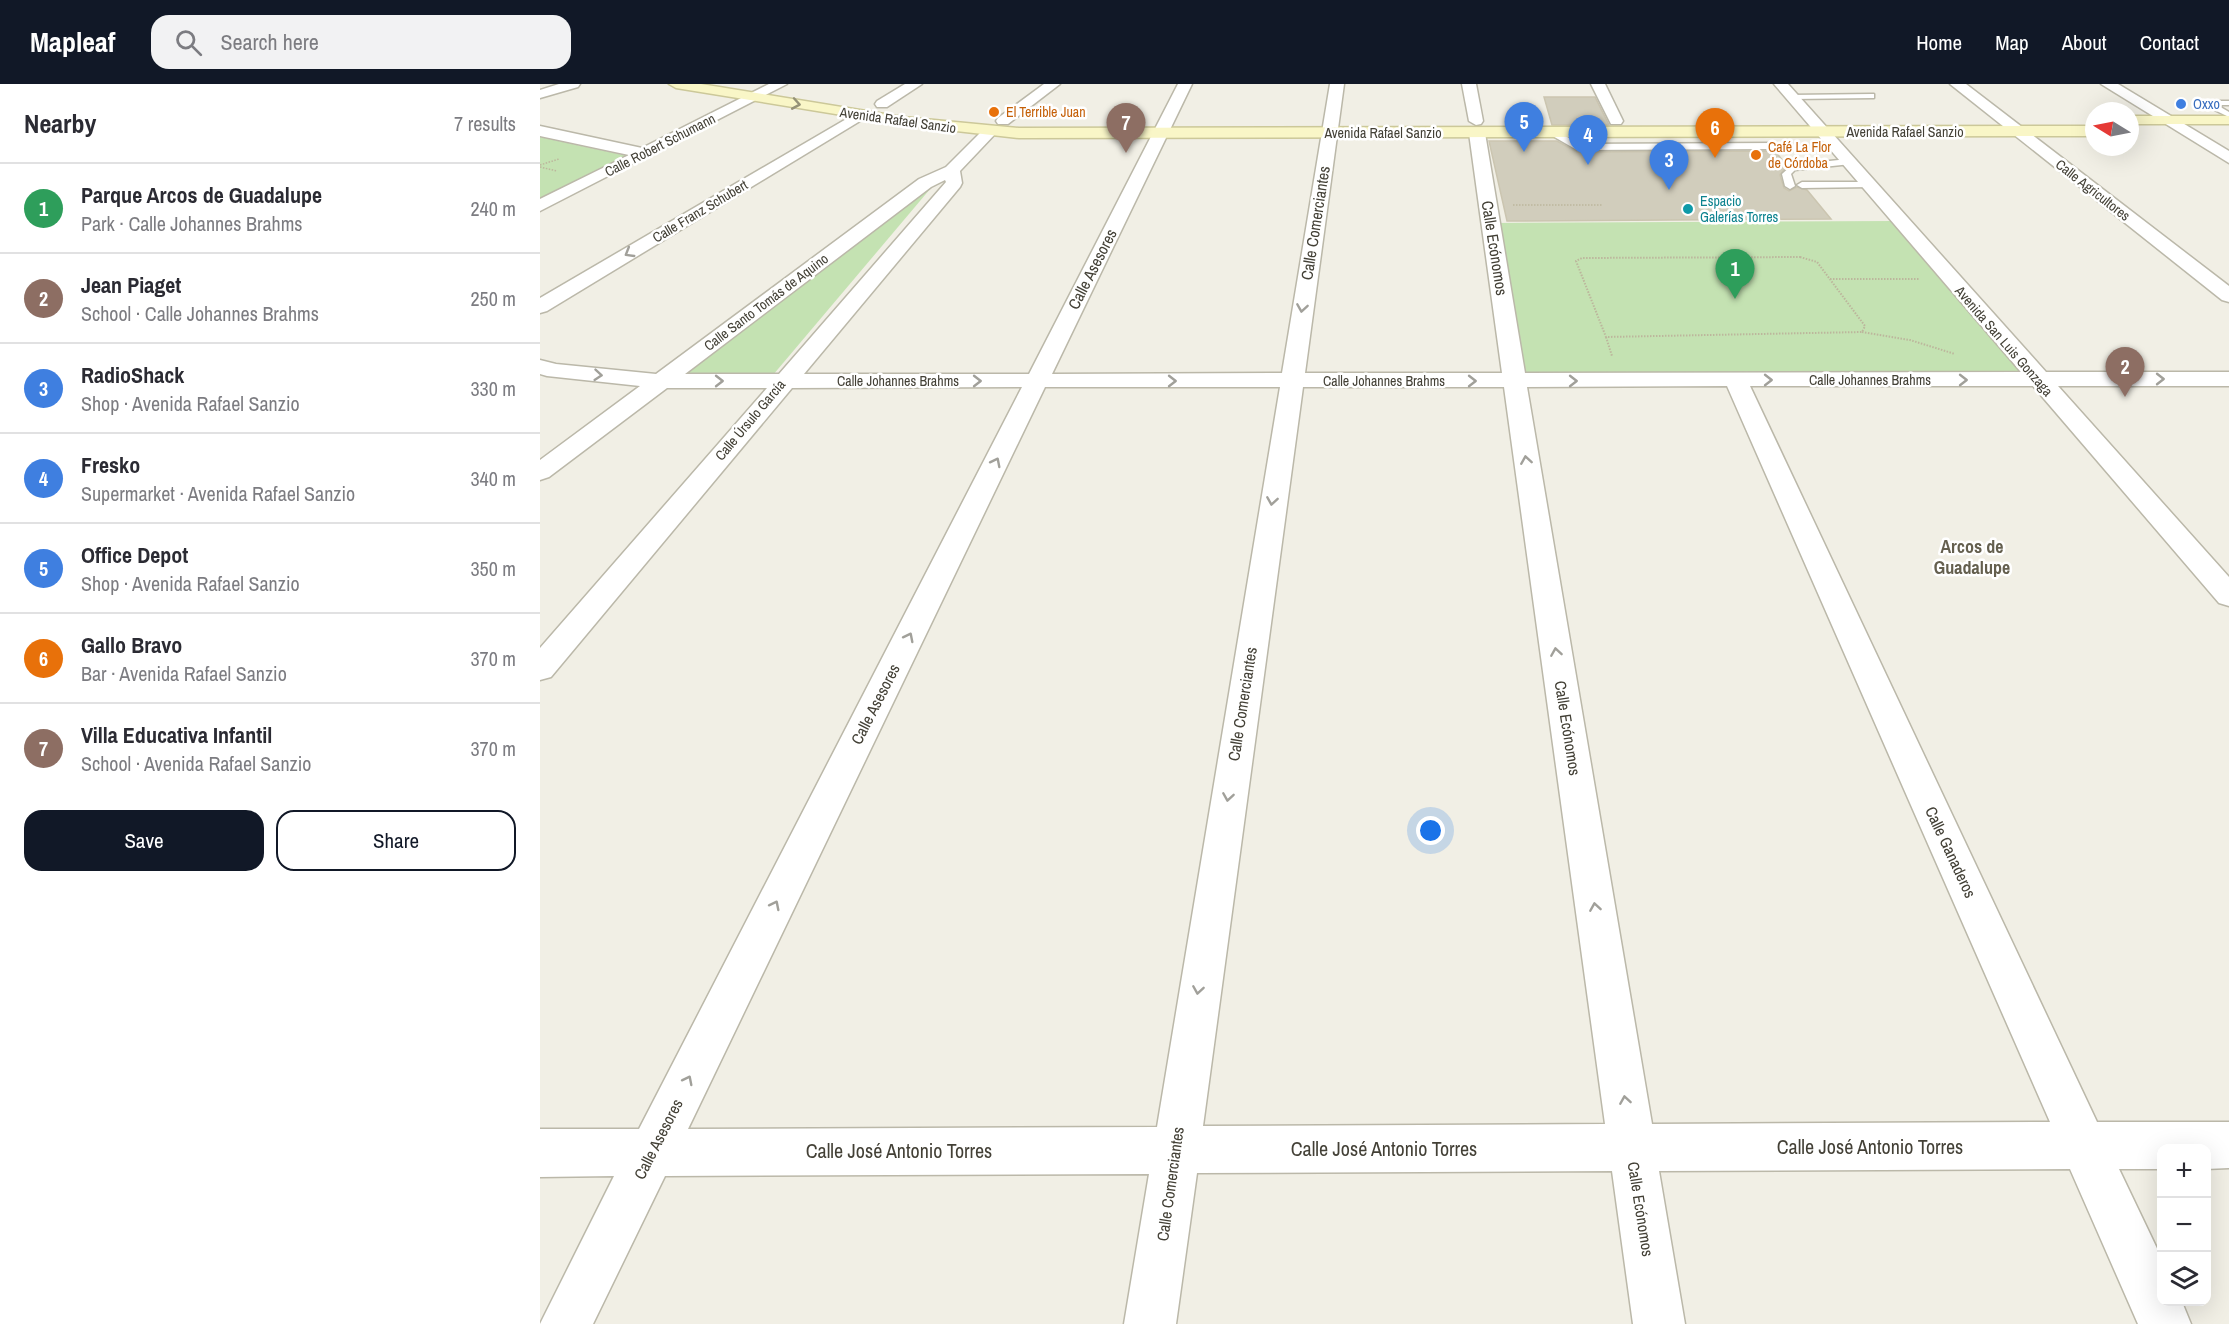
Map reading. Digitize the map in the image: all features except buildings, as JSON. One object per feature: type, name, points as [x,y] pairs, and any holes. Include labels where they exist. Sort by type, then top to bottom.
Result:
[{"type":"main road","name":"Avenida Rafael Sanzio","points":[[676,84],[754,91],[860,115],[989,132],[1163,127],[1476,127],[1616,121],[2085,131]]},
{"type":"main road","name":"Avenida Rafael Sanzio","points":[[777,86],[959,117],[1003,121],[1163,127]]},
{"type":"main road","name":"Avenida Rafael Sanzio","points":[[1476,127],[1554,133],[1662,132],[2003,120],[2085,120]]},
{"type":"main road","points":[[2139,120],[2229,120]]},
{"type":"main road","points":[[2139,131],[2229,131]]},
{"type":"street","points":[[540,94],[573,84]]},
{"type":"street","points":[[882,104],[915,84]]},
{"type":"street","points":[[1003,121],[1053,84]]},
{"type":"street","name":"Calle Asesores","points":[[566,1324],[1185,84]]},
{"type":"street","name":"Calle Comerciantes","points":[[1150,1324],[1290,381],[1337,84]]},
{"type":"street","name":"Calle Ecónomos","points":[[1469,84],[1659,1324]]},
{"type":"street","points":[[1598,84],[1616,121]]},
{"type":"street","name":"Calle Agricultores","points":[[1957,84],[2229,296]]},
{"type":"street","points":[[2108,84],[2229,158]]},
{"type":"street","name":"Calle Robert Schumann","points":[[540,206],[644,153],[754,91],[777,86]]},
{"type":"street","name":"Avenida San Luis Gonzaga","points":[[1786,90],[2229,596]]},
{"type":"street","name":"Calle Franz Schubert","points":[[540,306],[860,115]]},
{"type":"street","points":[[540,131],[644,153]]},
{"type":"street","name":"Calle Santo Tomás de Aquino","points":[[540,472],[925,183],[952,170],[989,132]]},
{"type":"street","name":"Calle Úrsulo García","points":[[540,669],[954,183],[952,170]]},
{"type":"street","name":"Calle Johannes Brahms","points":[[540,367],[555,371],[660,381],[783,382],[2229,379]]},
{"type":"street","name":"Calle Ganaderos","points":[[1736,380],[2165,1324]]},
{"type":"street","name":"Calle José Antonio Torres","points":[[540,1153],[2229,1145]]},
{"type":"lane","points":[[1786,90],[1871,96]]},
{"type":"lane","points":[[2229,103],[2207,103],[2229,115]]},
{"type":"lane","points":[[1662,132],[1670,146]]},
{"type":"lane","points":[[1554,133],[1578,147],[1775,146]]},
{"type":"lane","points":[[1790,186],[1786,174],[1792,168],[1859,174]]},
{"type":"lane","points":[[1797,176],[1859,174]]},
{"type":"lane","points":[[1802,185],[1859,174]]},
{"type":"path","points":[[1488,205],[1602,206]]},
{"type":"path","points":[[1800,257],[1818,262],[1830,279],[1865,326],[1863,332],[1606,337],[1576,261],[1582,258],[1800,257]]},
{"type":"path","points":[[1830,279],[1950,278]]},
{"type":"green space","points":[[540,137],[628,156],[540,200]]},
{"type":"green space","points":[[936,182],[773,375],[679,376]]},
{"type":"green space","points":[[1895,221],[2026,374],[1519,377],[1497,223]]},
{"type":"place","name":"Oxxo","points":[[2181,104]]},
{"type":"place","name":"El Terrible Juan","points":[[994,112]]},
{"type":"place","name":"Office Depot","points":[[1524,152]]},
{"type":"place","name":"Villa Educativa Infantil","points":[[1126,153]]},
{"type":"place","name":"Café La Flor de Córdoba","points":[[1756,155]]},
{"type":"place","name":"Gallo Bravo","points":[[1715,158]]},
{"type":"place","name":"Fresko","points":[[1588,165]]},
{"type":"place","name":"RadioShack","points":[[1669,190]]},
{"type":"place","name":"Espacio Galerías Torres","points":[[1688,209]]},
{"type":"place","name":"Parque Arcos de Guadalupe","points":[[1735,299]]},
{"type":"place","name":"Jean Piaget","points":[[2125,397]]},
{"type":"district","name":"Arcos de Guadalupe","points":[[1972,557]]}]
